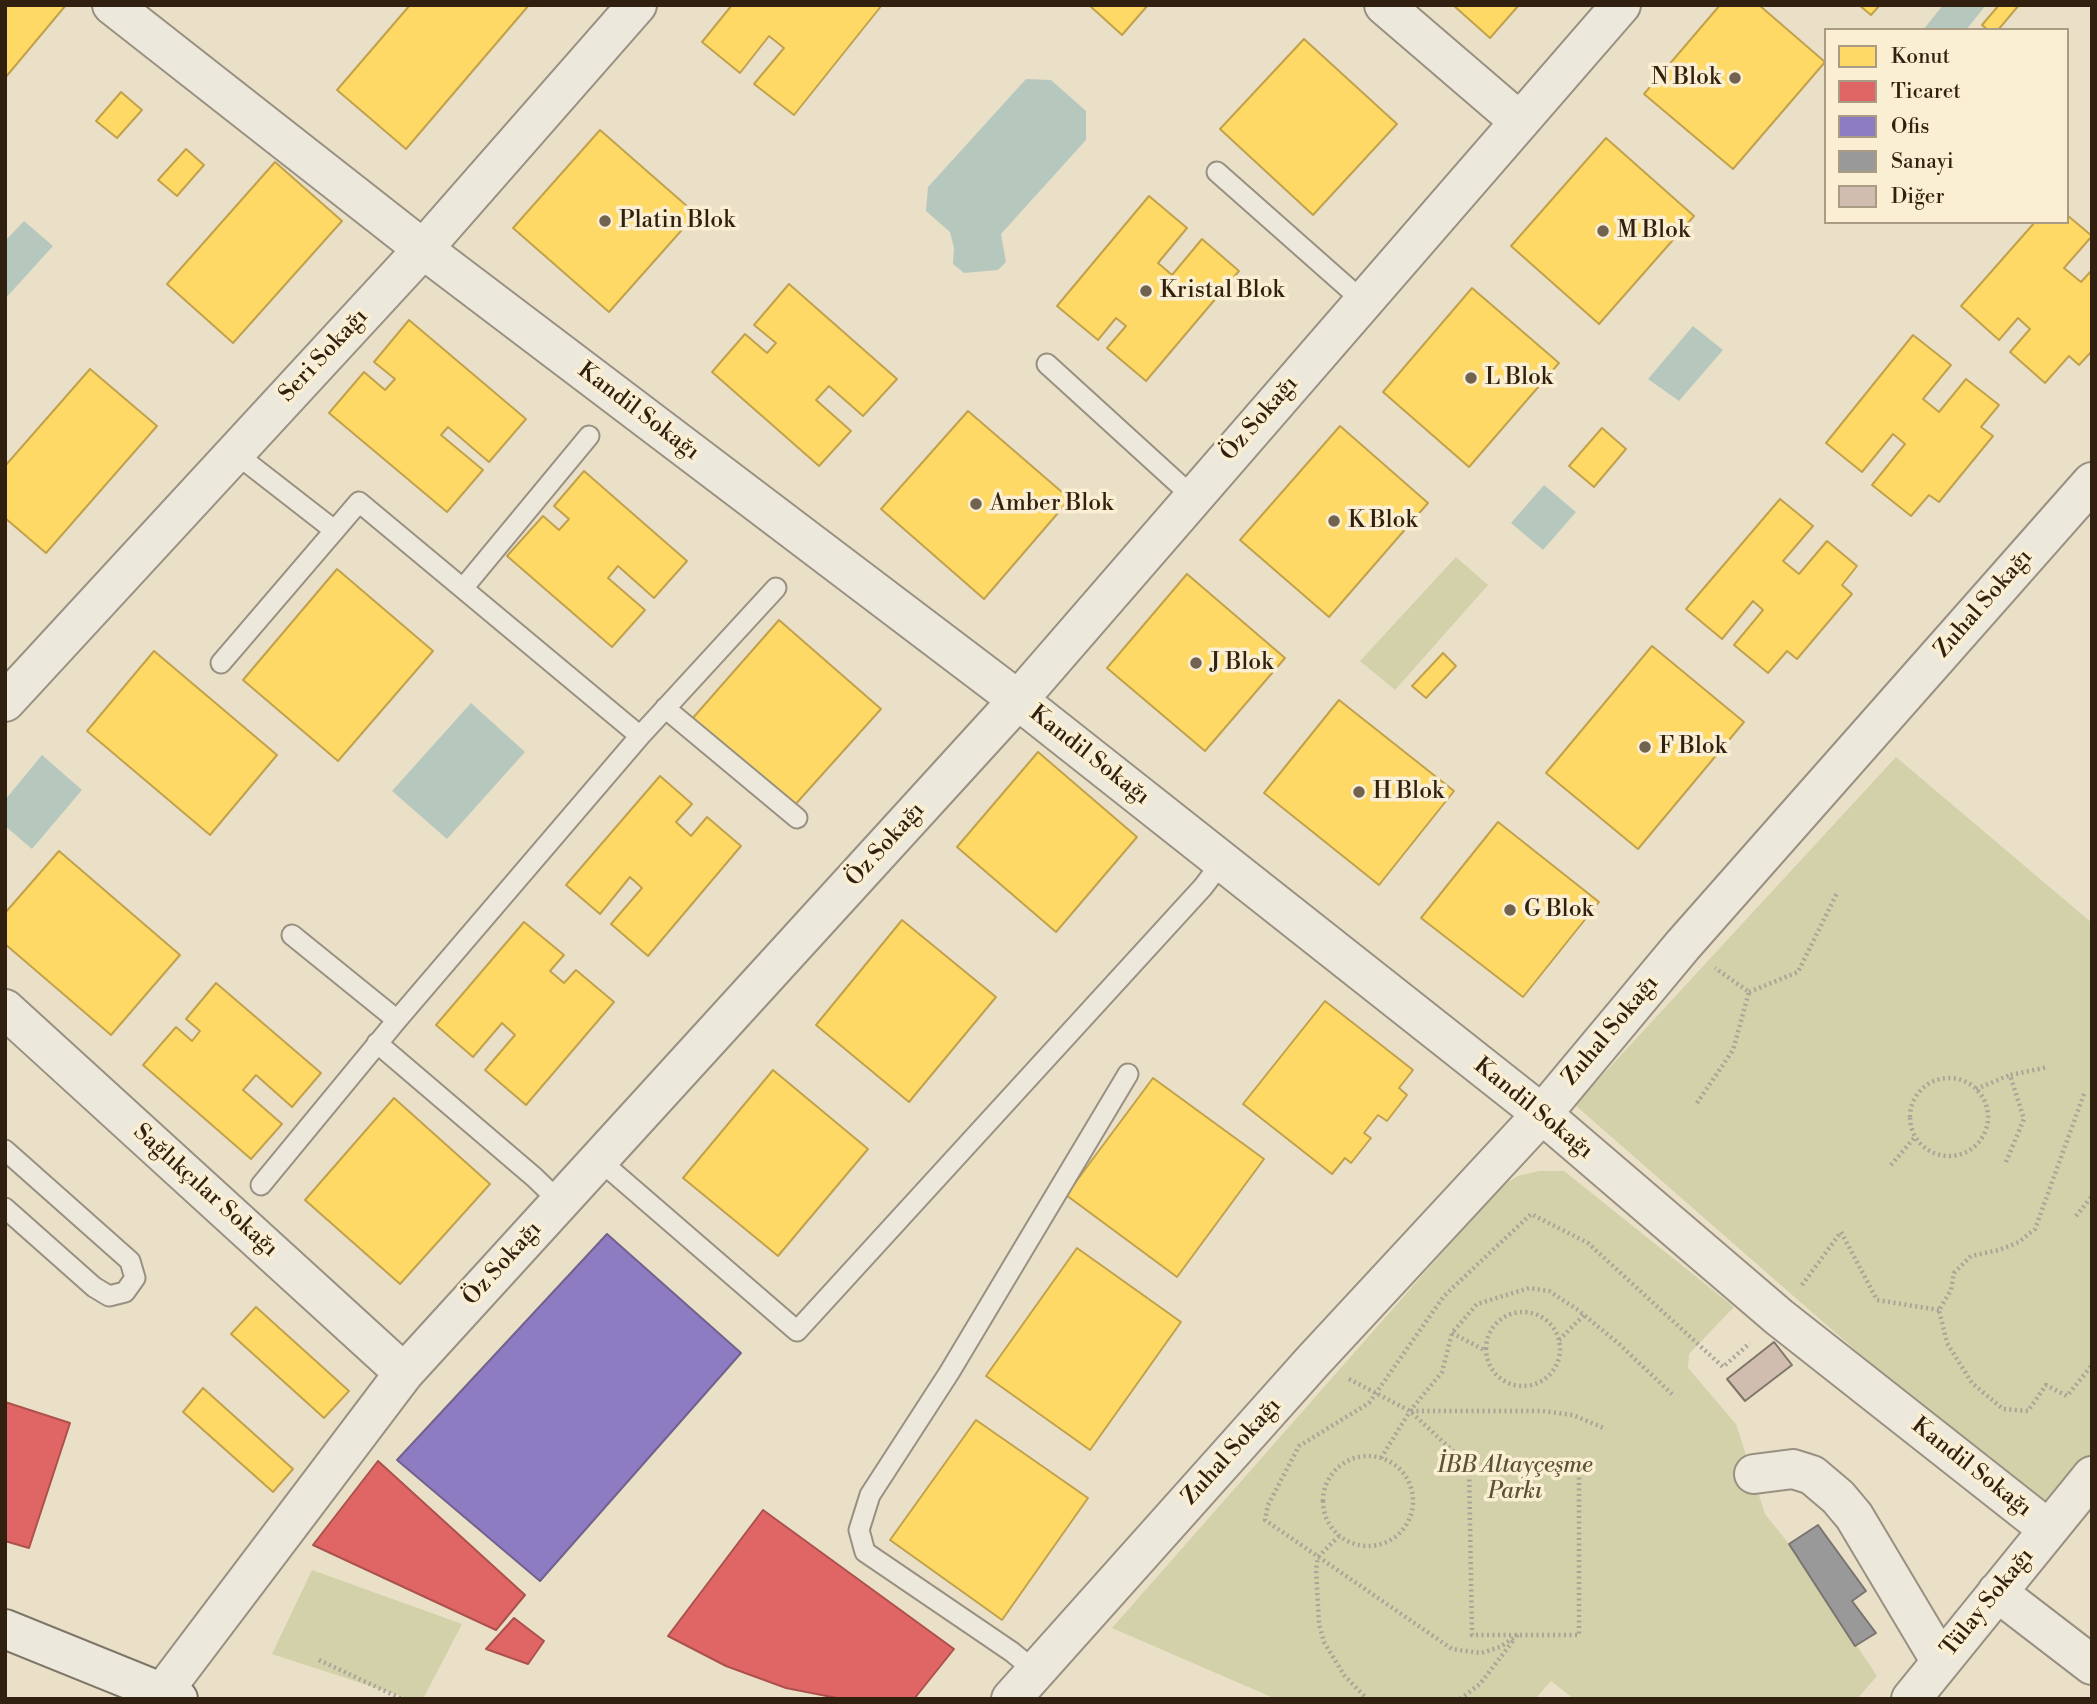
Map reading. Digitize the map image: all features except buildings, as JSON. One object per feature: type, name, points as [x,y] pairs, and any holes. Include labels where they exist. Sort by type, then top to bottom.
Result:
[{"type":"street","name":"Kandil Sokağı","points":[[112,5],[423,249],[1018,700],[1542,1114],[1779,1317],[2048,1529]]},
{"type":"street","name":"Seri Sokağı","points":[[5,702],[423,249],[637,5]]},
{"type":"street","points":[[1384,5],[1519,121]]},
{"type":"street","name":"Öz Sokağı","points":[[170,1696],[404,1373],[1018,700],[1621,5]]},
{"type":"street","name":"Zuhal Sokağı","points":[[1023,1685],[1313,1361],[1542,1114],[1683,945],[2092,482]]},
{"type":"street","name":"Sağlıkçılar Sokağı","points":[[5,1009],[404,1373]]},
{"type":"street","points":[[1754,1474],[1793,1469],[1812,1475],[1838,1497],[1854,1516],[1941,1662]]},
{"type":"street","name":"Tülay Sokağı","points":[[1911,1699],[2092,1476]]},
{"type":"street","points":[[1997,1592],[2092,1665]]},
{"type":"street","points":[[5,1629],[170,1696]]},
{"type":"lane","points":[[1217,172],[1364,302]]},
{"type":"lane","points":[[1047,364],[1193,497]]},
{"type":"lane","points":[[464,587],[589,436]]},
{"type":"lane","points":[[235,453],[334,530]]},
{"type":"lane","points":[[221,663],[359,502],[640,736]]},
{"type":"lane","points":[[261,1185],[377,1043],[640,736],[776,588]]},
{"type":"lane","points":[[665,708],[797,818]]},
{"type":"lane","points":[[598,1159],[797,1331],[1203,887],[1222,862]]},
{"type":"lane","points":[[292,935],[397,1020]]},
{"type":"lane","points":[[377,1043],[560,1202]]},
{"type":"lane","points":[[1023,1685],[1012,1652],[865,1552],[859,1530],[870,1495],[949,1373],[1128,1074]]},
{"type":"lane","points":[[5,1150],[131,1261],[135,1278],[125,1292],[109,1296],[94,1287],[5,1208]]},
{"type":"path","points":[[1749,992],[1798,972],[1837,893]]},
{"type":"path","points":[[1683,945],[1749,992]]},
{"type":"path","points":[[1698,1102],[1733,1050],[1749,992]]},
{"type":"path","points":[[1976,1089],[2010,1075],[2048,1067]]},
{"type":"path","points":[[2006,1162],[2024,1119],[2010,1075]]},
{"type":"path","points":[[1940,1079],[1965,1082],[1976,1089],[1984,1100],[1988,1113],[1987,1127],[1981,1139],[1972,1148],[1945,1156],[1923,1146],[1915,1137],[1910,1114],[1919,1092],[1940,1079]]},
{"type":"path","points":[[2084,1094],[2035,1229],[2019,1242],[1999,1250],[1971,1255],[1954,1273],[1951,1290],[1939,1310],[1947,1343],[1972,1382],[2003,1409],[2028,1411],[2046,1385],[2067,1396],[2092,1365]]},
{"type":"path","points":[[1891,1165],[1915,1137]]},
{"type":"path","points":[[2076,1216],[2092,1196]]},
{"type":"path","points":[[1518,1635],[1500,1647],[1482,1653],[1452,1649],[1265,1520],[1268,1505],[1299,1446],[1369,1403],[1444,1296],[1531,1214],[1587,1243],[1723,1367],[1779,1317],[1841,1232],[1877,1300],[1939,1310]]},
{"type":"path","points":[[1381,1458],[1410,1411],[1442,1371],[1452,1333],[1477,1304],[1529,1288],[1549,1291],[1584,1315],[1672,1394]]},
{"type":"path","points":[[1524,1311],[1546,1319],[1559,1340],[1557,1364],[1541,1382],[1529,1386],[1505,1381],[1495,1374],[1488,1363],[1486,1351],[1492,1327],[1512,1313],[1524,1311]]},
{"type":"path","points":[[1559,1340],[1584,1315]]},
{"type":"path","points":[[1452,1333],[1486,1351]]},
{"type":"path","points":[[1313,1361],[1410,1411],[1469,1466],[1579,1461],[1579,1634],[1472,1634],[1469,1466]]},
{"type":"path","points":[[1410,1411],[1542,1411],[1573,1415],[1606,1429]]},
{"type":"path","points":[[1366,1456],[1381,1458],[1394,1464],[1405,1474],[1414,1502],[1404,1529],[1393,1539],[1380,1545],[1351,1544],[1339,1536],[1329,1524],[1324,1510],[1323,1494],[1328,1480],[1338,1468],[1351,1460],[1366,1456]]},
{"type":"path","points":[[1339,1536],[1318,1557],[1316,1569],[1319,1623],[1324,1642],[1344,1675],[1367,1699]]},
{"type":"path","points":[[1460,1699],[1480,1684],[1518,1635]]},
{"type":"path","points":[[319,1660],[402,1699]]},
{"type":"green space","points":[[1456,557],[1488,585],[1395,690],[1360,661]]},
{"type":"green space","points":[[1896,757],[2092,923],[2092,1453],[2045,1516],[1575,1105]]},
{"type":"green space","name":"İBB Altayçeşme Parkı","points":[[1539,1171],[1564,1171],[1734,1307],[1689,1354],[1688,1368],[1736,1424],[1765,1514],[1789,1544],[1877,1676],[1857,1699],[1574,1699],[1551,1681],[1535,1699],[1276,1699],[1112,1628],[1500,1187],[1518,1176]]},
{"type":"green space","points":[[312,1570],[462,1624],[423,1699],[410,1699],[272,1654]]},
{"type":"shaded area","points":[[1943,5],[1986,5],[1968,28],[1925,28]]},
{"type":"shaded area","points":[[1026,79],[1051,80],[1086,111],[1086,140],[1001,234],[1006,262],[998,270],[964,273],[953,264],[954,248],[950,232],[926,211],[928,187]]},
{"type":"shaded area","points":[[24,221],[53,246],[5,299],[5,241]]},
{"type":"shaded area","points":[[1693,326],[1723,350],[1679,401],[1648,379]]},
{"type":"shaded area","points":[[1544,485],[1576,512],[1543,550],[1511,523]]},
{"type":"shaded area","points":[[471,703],[525,752],[447,839],[392,791]]},
{"type":"shaded area","points":[[42,755],[82,790],[32,849],[5,826],[5,800]]},
{"type":"place","name":"N Blok","points":[[1735,78]]},
{"type":"place","name":"Platin Blok","points":[[605,221]]},
{"type":"place","name":"M Blok","points":[[1603,231]]},
{"type":"place","name":"Kristal Blok","points":[[1146,291]]},
{"type":"place","name":"L Blok","points":[[1471,378]]},
{"type":"place","name":"Amber Blok","points":[[976,504]]},
{"type":"place","name":"K Blok","points":[[1334,521]]},
{"type":"place","name":"J Blok","points":[[1196,663]]},
{"type":"place","name":"F Blok","points":[[1645,747]]},
{"type":"place","name":"H Blok","points":[[1359,792]]},
{"type":"place","name":"G Blok","points":[[1510,910]]}]
